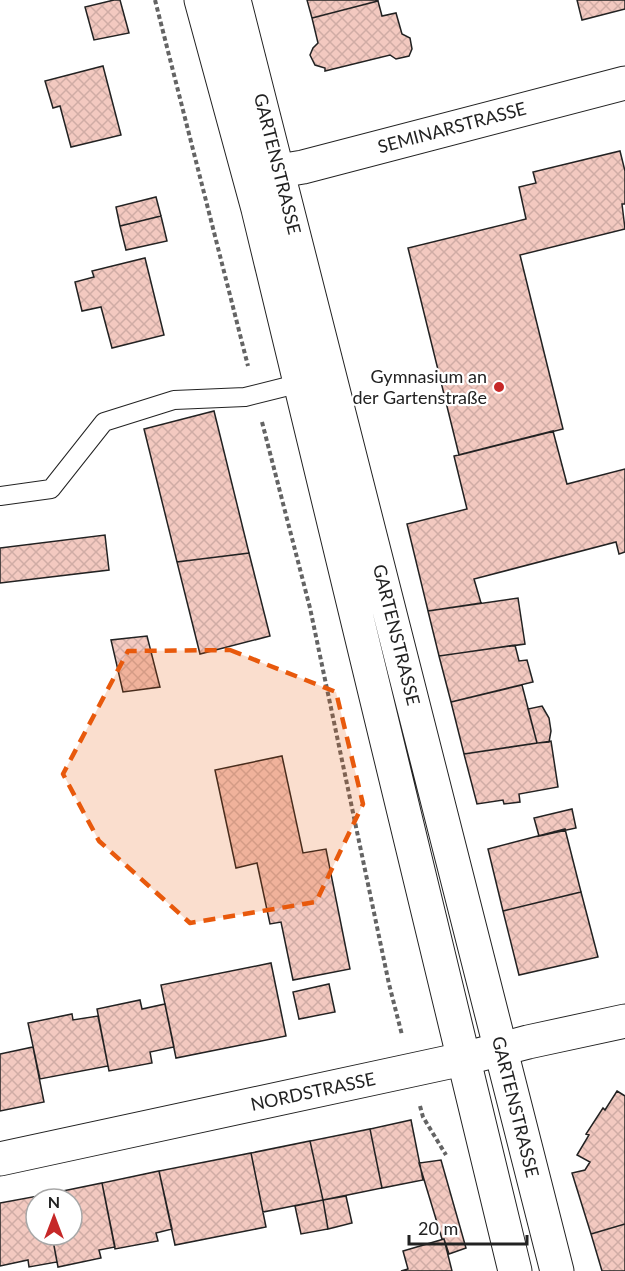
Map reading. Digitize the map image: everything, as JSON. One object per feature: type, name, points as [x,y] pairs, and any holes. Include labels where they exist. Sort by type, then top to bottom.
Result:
[{"type":"main road","name":"GARTENSTRASSE","points":[[201,0],[258,209],[515,1271]]},
{"type":"main road","name":"GARTENSTRASSE","points":[[234,0],[558,1271]]},
{"type":"main road","name":"SEMINARSTRASSE","points":[[279,171],[303,167],[625,83]]},
{"type":"main road","name":"NORDSTRASSE","points":[[0,1159],[463,1059],[625,1021]]},
{"type":"lane","points":[[0,496],[51,489],[104,422],[174,400],[245,397],[300,383]]},
{"type":"path","points":[[155,0],[310,608],[389,984],[423,1118],[449,1159]]},
{"type":"highlighted area","points":[[230,650],[336,692],[363,804],[316,902],[190,923],[99,841],[63,774],[128,651]]},
{"type":"building","points":[[120,0],[129,33],[94,40],[85,7]]},
{"type":"building","points":[[307,0],[378,0],[378,1],[312,18]]},
{"type":"building","points":[[577,0],[625,0],[625,9],[582,20]]},
{"type":"building","points":[[378,1],[382,16],[396,13],[402,34],[410,38],[412,49],[409,56],[396,59],[390,55],[325,71],[325,68],[315,65],[310,55],[318,43],[312,18]]},
{"type":"building","points":[[103,66],[121,135],[71,147],[60,106],[53,108],[45,81]]},
{"type":"building","points":[[620,151],[625,171],[625,204],[622,204],[625,229],[520,255],[563,429],[459,455],[408,248],[526,219],[519,187],[536,183],[533,172]]},
{"type":"building","points":[[156,197],[161,216],[120,226],[116,207]]},
{"type":"building","points":[[161,216],[167,241],[126,250],[120,226]]},
{"type":"building","points":[[145,258],[164,335],[112,348],[101,307],[82,311],[75,282],[94,277],[92,271]]},
{"type":"building","points":[[214,411],[249,553],[177,562],[144,429]]},
{"type":"building","points":[[553,431],[567,484],[625,469],[625,552],[619,554],[616,542],[474,579],[481,603],[428,611],[407,524],[467,509],[454,456]]},
{"type":"building","points":[[105,535],[109,570],[0,583],[0,548]]},
{"type":"building","points":[[249,553],[270,636],[200,654],[177,562]]},
{"type":"building","points":[[518,598],[525,644],[439,656],[428,611]]},
{"type":"building","points":[[147,636],[160,687],[123,692],[111,640]]},
{"type":"building","points":[[515,645],[519,661],[527,660],[533,682],[451,702],[439,656]]},
{"type":"building","points":[[522,685],[537,743],[464,754],[451,702]]},
{"type":"building","points":[[542,706],[549,718],[551,731],[549,742],[537,743],[528,709]]},
{"type":"building","points":[[551,741],[558,787],[519,794],[520,802],[504,804],[503,800],[477,804],[464,754]]},
{"type":"building","points":[[282,756],[303,853],[326,849],[350,969],[293,980],[281,922],[270,924],[257,863],[236,868],[215,770]]},
{"type":"building","points":[[572,809],[576,828],[539,836],[534,818]]},
{"type":"building","points":[[565,829],[581,892],[503,911],[488,849]]},
{"type":"building","points":[[581,892],[598,957],[519,975],[503,911]]},
{"type":"building","points":[[271,963],[286,1036],[176,1058],[161,985]]},
{"type":"building","points":[[329,984],[335,1012],[299,1019],[293,992]]},
{"type":"building","points":[[140,1000],[142,1009],[165,1004],[174,1047],[150,1052],[152,1063],[109,1071],[97,1009]]},
{"type":"building","points":[[72,1014],[73,1020],[98,1016],[108,1066],[40,1079],[28,1023]]},
{"type":"building","points":[[33,1047],[44,1102],[0,1111],[0,1054]]},
{"type":"building","points":[[617,1091],[625,1096],[625,1224],[591,1234],[572,1173],[585,1170],[590,1162],[577,1155],[589,1135],[586,1134]]},
{"type":"building","points":[[411,1120],[423,1180],[382,1188],[370,1129]]},
{"type":"building","points":[[370,1129],[382,1188],[323,1200],[310,1141]]},
{"type":"building","points":[[310,1141],[323,1200],[263,1212],[251,1153]]},
{"type":"building","points":[[251,1153],[266,1227],[175,1245],[159,1171]]},
{"type":"building","points":[[441,1160],[466,1248],[449,1254],[444,1239],[442,1239],[419,1163]]},
{"type":"building","points":[[159,1171],[172,1229],[156,1233],[158,1241],[115,1249],[102,1183]]},
{"type":"building","points":[[102,1183],[115,1247],[99,1250],[101,1258],[58,1267],[54,1247],[84,1247],[82,1187]]},
{"type":"building","points":[[346,1196],[352,1223],[328,1229],[323,1200]]},
{"type":"building","points":[[24,1199],[24,1247],[54,1247],[57,1262],[29,1267],[28,1260],[0,1266],[0,1203]]},
{"type":"building","points":[[323,1200],[328,1229],[301,1234],[295,1206]]},
{"type":"building","points":[[625,1224],[625,1271],[602,1271],[591,1234]]},
{"type":"building","points":[[444,1239],[452,1271],[401,1271],[408,1269],[403,1251]]},
{"type":"place","name":"Gymnasium an der Gartenstraße","points":[[499,387]]}]
